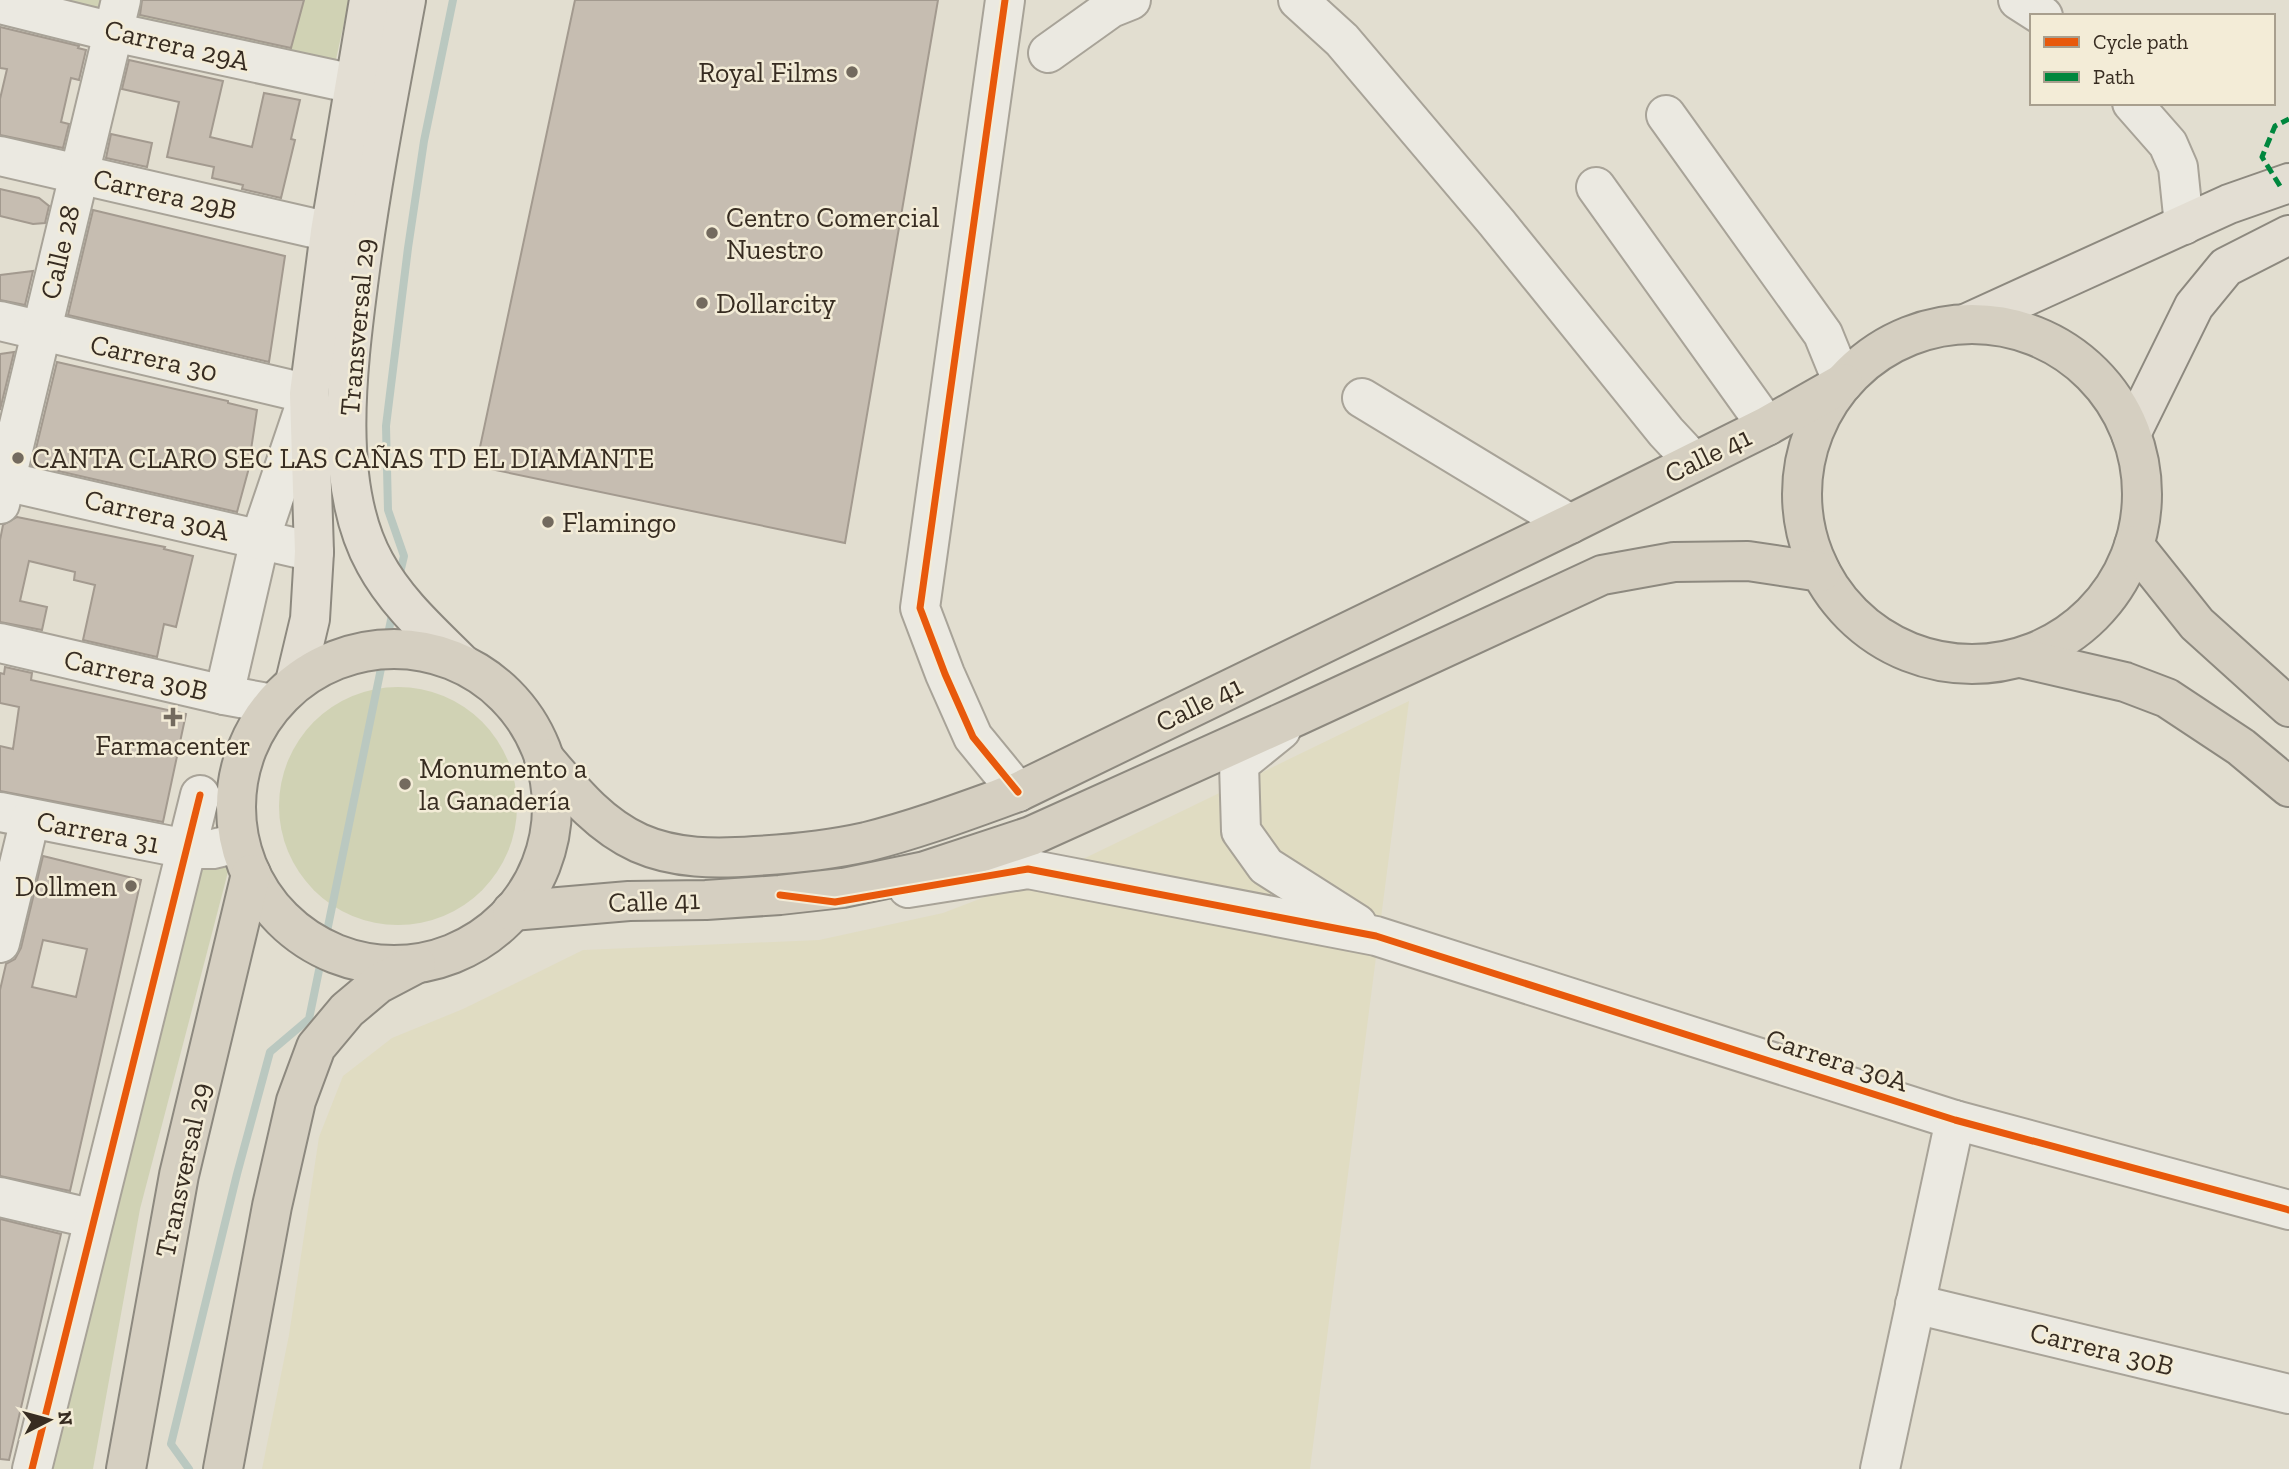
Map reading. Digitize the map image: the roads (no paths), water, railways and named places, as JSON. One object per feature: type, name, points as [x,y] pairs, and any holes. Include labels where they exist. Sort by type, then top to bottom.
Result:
[{"type":"highway","points":[[1965,324],[2007,327],[2047,342],[2082,365],[2111,397],[2131,435],[2140,471],[2141,508],[2134,545],[2117,583],[2092,615],[2059,641],[2021,658],[1982,665],[1943,663],[1905,652],[1871,632],[1842,605],[1821,572],[1810,545],[1804,517],[1803,479],[1814,432],[1826,407],[1843,383],[1885,347],[1910,335],[1937,327],[1965,324]]},
{"type":"highway","name":"Calle 41","points":[[544,758],[581,802],[610,826],[639,843],[678,855],[722,859],[776,855],[864,842],[939,821],[1018,792],[1570,524],[1766,426],[1843,383]]},
{"type":"highway","points":[[2134,545],[2197,624],[2289,707]]},
{"type":"highway","name":"Calle 41","points":[[512,911],[629,901],[780,895],[843,888],[925,871],[1031,836],[1602,575],[1674,562],[1748,561],[1821,572]]},
{"type":"highway","points":[[245,858],[271,906],[298,932],[330,951],[365,962],[392,965],[445,957],[470,946],[493,930],[529,889],[548,839],[552,812],[550,785],[544,758],[531,728],[512,702],[489,680],[461,663],[419,650],[375,649],[333,660],[284,693]]},
{"type":"highway","points":[[2021,658],[2125,682],[2167,698],[2241,747],[2289,787]]},
{"type":"highway","name":"Transversal 29","points":[[126,1469],[179,1175],[245,858],[238,780],[250,740],[284,693]]},
{"type":"highway","points":[[223,1469],[272,1206],[296,1101],[316,1047],[347,1010],[378,984],[418,963]]},
{"type":"main road","name":"Transversal 29","points":[[284,693],[310,619],[314,551],[309,394],[330,232],[369,0]]},
{"type":"main road","name":"Transversal 29","points":[[406,0],[370,198],[347,375],[347,452],[355,514],[374,562],[400,599],[461,663]]},
{"type":"main road","points":[[1965,324],[2229,204],[2289,183]]},
{"type":"main road","points":[[2131,435],[2194,306],[2226,267],[2289,235]]},
{"type":"street","points":[[1004,0],[920,608],[973,737],[1018,792]]},
{"type":"street","points":[[1048,54],[1111,8],[1131,0]]},
{"type":"street","points":[[1298,0],[1342,40],[1497,223],[1666,432],[1694,462]]},
{"type":"street","points":[[2018,0],[2040,14]]},
{"type":"street","name":"Carrera 29A","points":[[0,4],[117,16],[354,84]]},
{"type":"street","name":"Calle 28","points":[[2,488],[117,16]]},
{"type":"street","points":[[2134,105],[2168,144],[2178,167],[2184,225]]},
{"type":"street","points":[[1666,115],[1824,334],[1843,383]]},
{"type":"street","name":"Carrera 29B","points":[[0,156],[330,232]]},
{"type":"street","points":[[1597,187],[1766,426]]},
{"type":"street","name":"Carrera 30","points":[[0,321],[309,394]]},
{"type":"street","points":[[224,695],[260,539],[309,394]]},
{"type":"street","points":[[1362,398],[1570,524]]},
{"type":"street","name":"Carrera 30A","points":[[2,488],[314,551]]},
{"type":"street","name":"Carrera 30B","points":[[0,643],[224,695],[284,693]]},
{"type":"street","points":[[1297,716],[1239,764],[1241,831],[1266,866],[1376,936]]},
{"type":"street","points":[[32,1469],[200,795]]},
{"type":"street","points":[[0,943],[15,815]]},
{"type":"street","name":"Carrera 31","points":[[15,815],[187,849],[213,849],[245,858]]},
{"type":"street","points":[[780,895],[835,902],[1028,869],[1376,936]]},
{"type":"street","name":"Carrera 30A","points":[[1376,936],[1955,1120],[2289,1210]]},
{"type":"street","points":[[1880,1469],[1955,1120]]},
{"type":"street","points":[[0,1197],[94,1219]]},
{"type":"street","name":"Carrera 30B","points":[[1915,1304],[2289,1394]]},
{"type":"waterway","points":[[399,577],[404,556],[388,510],[386,426],[424,141],[453,0]]},
{"type":"waterway","points":[[189,1469],[171,1444],[237,1174],[270,1052],[309,1019],[393,610]]},
{"type":"place","name":"Royal Films","points":[[852,72]]},
{"type":"place","name":"Centro Comercial Nuestro","points":[[712,233]]},
{"type":"place","name":"Dollarcity","points":[[702,303]]},
{"type":"place","name":"CANTA CLARO SEC LAS CAÑAS TD EL DIAMANTE","points":[[18,458]]},
{"type":"place","name":"Flamingo","points":[[548,522]]},
{"type":"place","name":"Farmacenter","points":[[173,717]]},
{"type":"place","name":"Monumento a la Ganadería","points":[[405,784]]},
{"type":"place","name":"Dollmen","points":[[131,886]]}]
